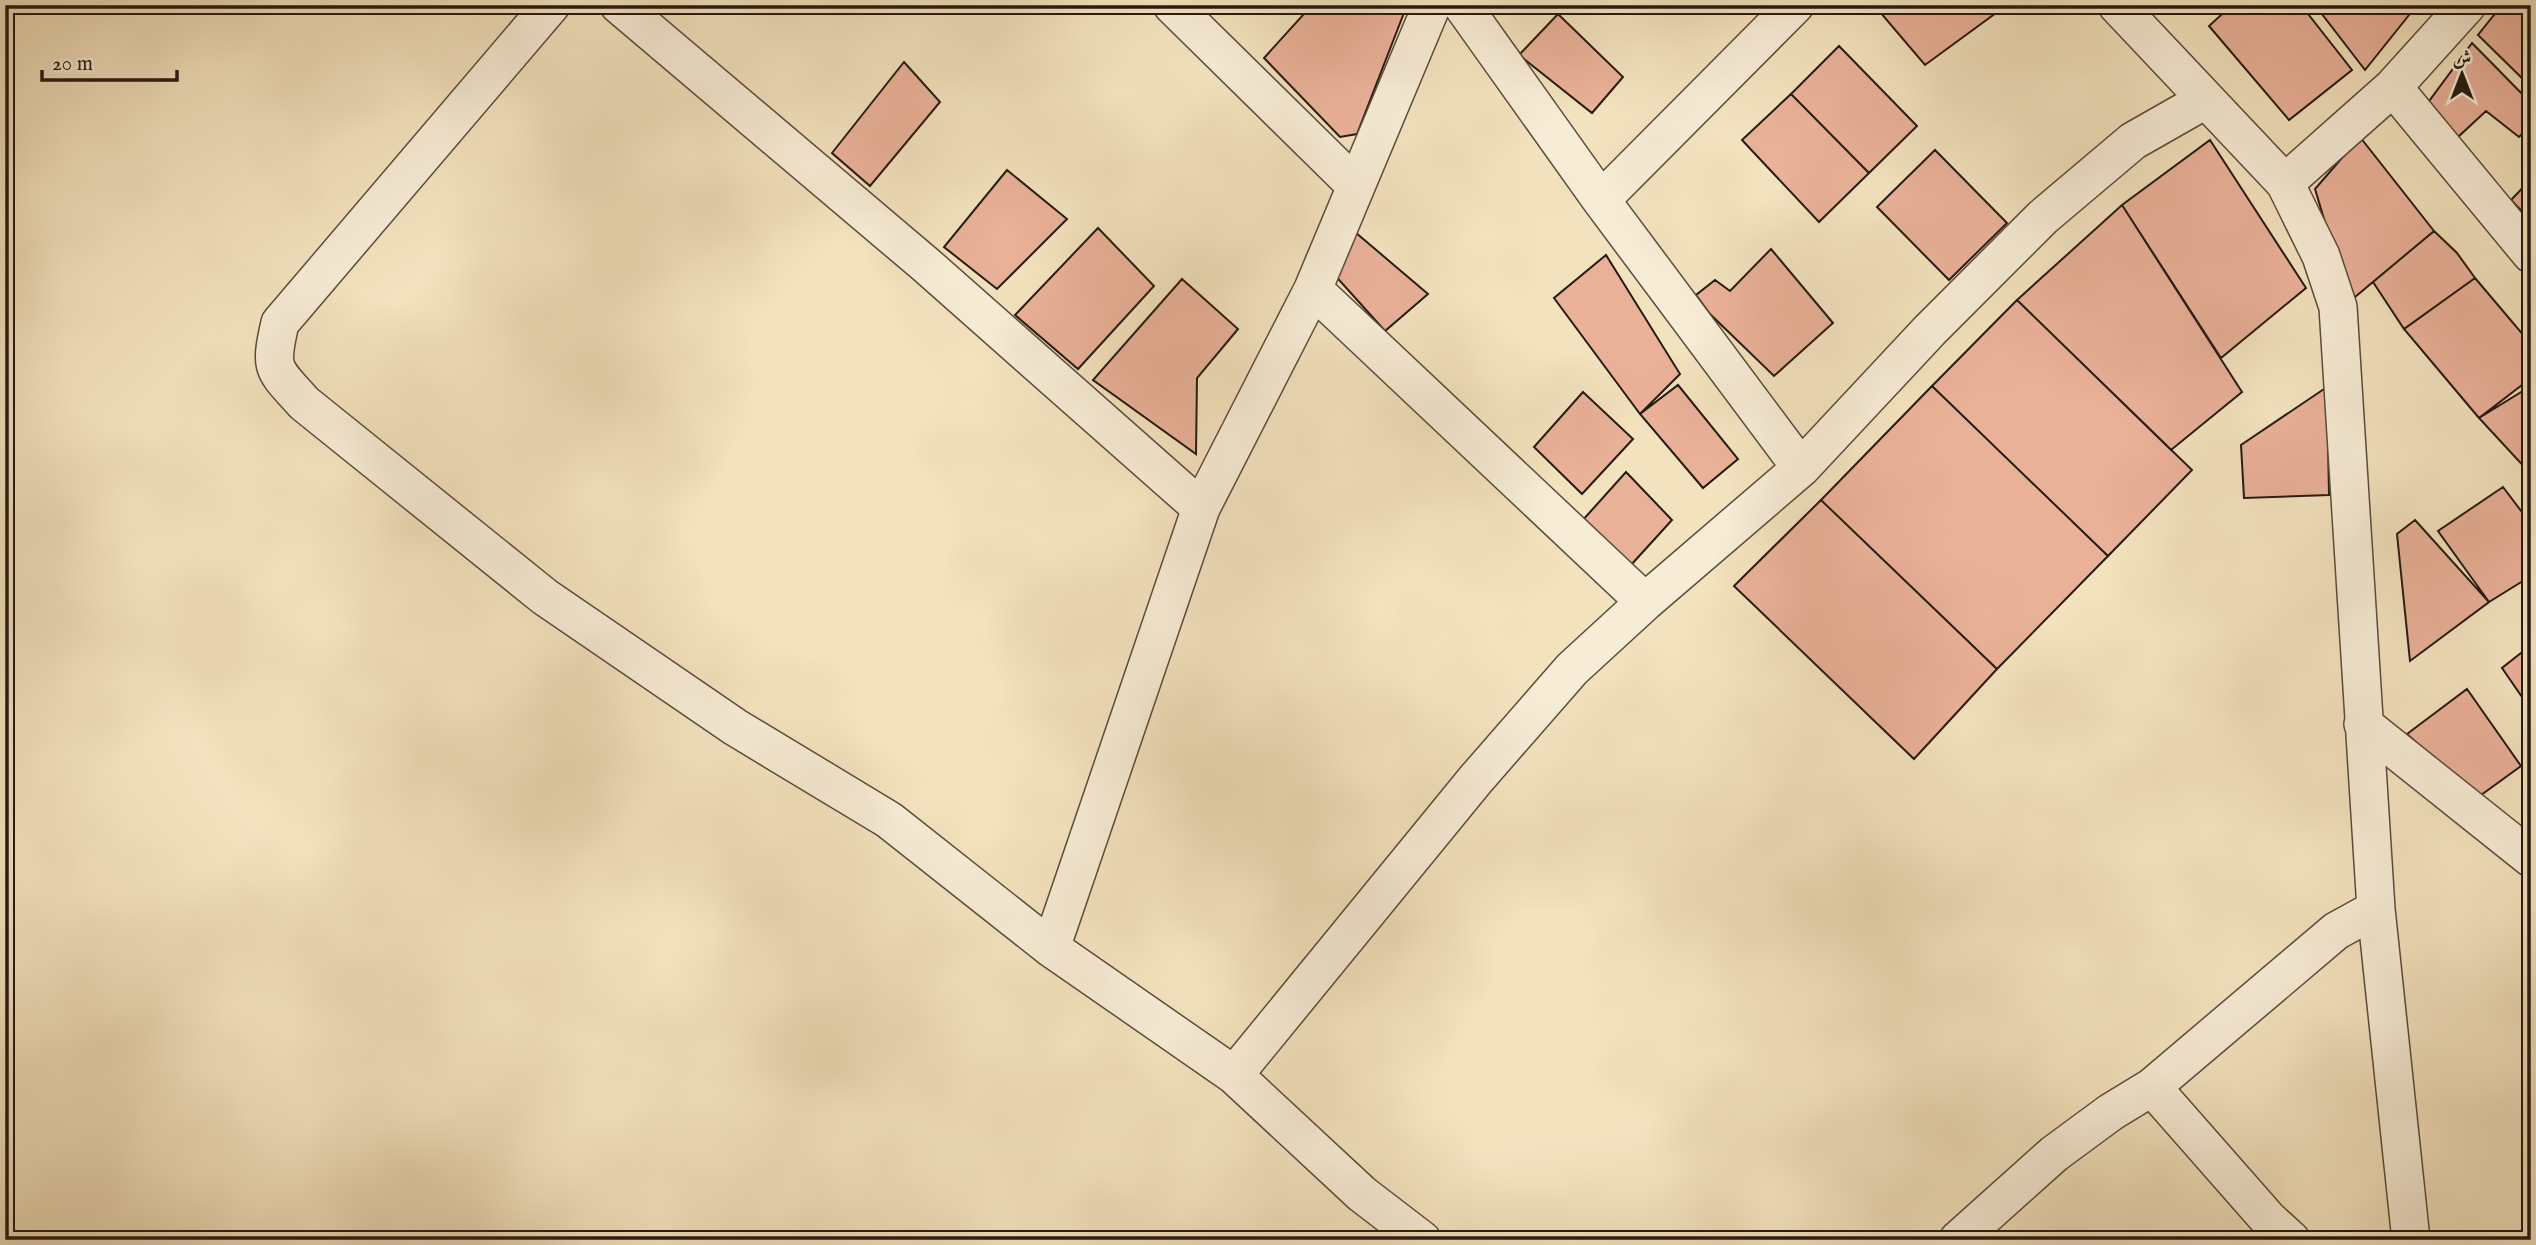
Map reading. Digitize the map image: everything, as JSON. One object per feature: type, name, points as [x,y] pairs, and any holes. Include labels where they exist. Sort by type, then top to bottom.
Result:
[{"type":"street","points":[[551,5],[280,323],[274,351],[275,371],[304,403],[545,597],[735,727],[889,820],[1051,948],[1234,1075],[1362,1194],[1422,1240]]},
{"type":"street","points":[[619,5],[925,264],[1201,508]]},
{"type":"street","points":[[1172,5],[1356,186]]},
{"type":"street","points":[[1051,948],[1201,508],[1313,289],[1432,5]]},
{"type":"street","points":[[1462,5],[1601,200],[1801,468]]},
{"type":"street","points":[[1601,200],[1795,5]]},
{"type":"street","points":[[2117,5],[2285,183],[2320,256],[2338,307],[2376,909],[2411,1240]]},
{"type":"street","points":[[2285,183],[2393,87],[2467,5]]},
{"type":"street","points":[[2393,87],[2531,254]]},
{"type":"street","points":[[1234,1075],[1502,749],[1572,669],[1645,602],[1801,468],[1930,330],[2043,217],[2133,141],[2205,100]]},
{"type":"street","points":[[1313,289],[1645,602]]},
{"type":"street","points":[[2363,724],[2531,858]]},
{"type":"street","points":[[1958,1240],[2054,1154],[2111,1112],[2152,1087],[2336,931],[2376,909]]},
{"type":"street","points":[[2152,1087],[2268,1219],[2291,1240]]},
{"type":"building","points":[[1312,5],[1407,5],[1357,134],[1340,137],[1264,58]]},
{"type":"building","points":[[1874,5],[1996,5],[2000,10],[1925,65]]},
{"type":"building","points":[[2232,5],[2301,5],[2352,70],[2289,120],[2209,26]]},
{"type":"building","points":[[2315,5],[2417,5],[2365,70]]},
{"type":"building","points":[[2502,5],[2531,5],[2531,87],[2478,35]]},
{"type":"building","points":[[1558,14],[1623,77],[1592,113],[1519,55]]},
{"type":"building","points":[[2472,43],[2531,103],[2531,125],[2519,137],[2486,111],[2458,137],[2427,104]]},
{"type":"building","points":[[1839,46],[1917,126],[1869,173],[1791,94]]},
{"type":"building","points":[[904,62],[940,102],[870,186],[832,153]]},
{"type":"building","points":[[1791,94],[1869,173],[1819,222],[1742,140]]},
{"type":"building","points":[[2360,137],[2434,231],[2349,302],[2315,189]]},
{"type":"building","points":[[2210,140],[2306,288],[2221,358],[2122,205]]},
{"type":"building","points":[[1935,150],[2007,223],[1949,280],[1877,207]]},
{"type":"building","points":[[1007,170],[1067,219],[997,289],[944,247]]},
{"type":"building","points":[[2531,179],[2531,221],[2511,200]]},
{"type":"building","points":[[2122,205],[2242,392],[2171,450],[2017,300]]},
{"type":"building","points":[[1098,228],[1154,286],[1078,369],[1015,315]]},
{"type":"building","points":[[2434,231],[2457,253],[2475,278],[2404,329],[2373,282]]},
{"type":"building","points":[[1355,232],[1428,294],[1385,331],[1331,271]]},
{"type":"building","points":[[1771,249],[1833,323],[1774,376],[1710,314],[1696,295],[1715,280],[1730,291]]},
{"type":"building","points":[[1606,255],[1680,374],[1640,414],[1554,298]]},
{"type":"building","points":[[2475,278],[2531,344],[2531,378],[2479,418],[2404,329]]},
{"type":"building","points":[[1182,279],[1238,329],[1197,378],[1196,454],[1093,380]]},
{"type":"building","points":[[2017,300],[2192,470],[2108,556],[1932,386]]},
{"type":"building","points":[[1678,385],[1738,459],[1703,488],[1640,414]]},
{"type":"building","points":[[1932,386],[2108,556],[1997,669],[1821,500]]},
{"type":"building","points":[[2531,386],[2531,469],[2528,471],[2479,418]]},
{"type":"building","points":[[2327,387],[2329,495],[2244,498],[2241,445]]},
{"type":"building","points":[[1583,392],[1633,439],[1582,494],[1534,447]]},
{"type":"building","points":[[1626,472],[1672,520],[1631,565],[1582,521]]},
{"type":"building","points":[[2503,487],[2531,524],[2531,576],[2489,602],[2438,531]]},
{"type":"building","points":[[1821,500],[1997,669],[1914,759],[1734,586]]},
{"type":"building","points":[[2415,520],[2489,602],[2410,661],[2397,534]]},
{"type":"building","points":[[2531,645],[2531,710],[2502,668]]},
{"type":"building","points":[[2467,689],[2521,766],[2477,798],[2407,734]]}]
